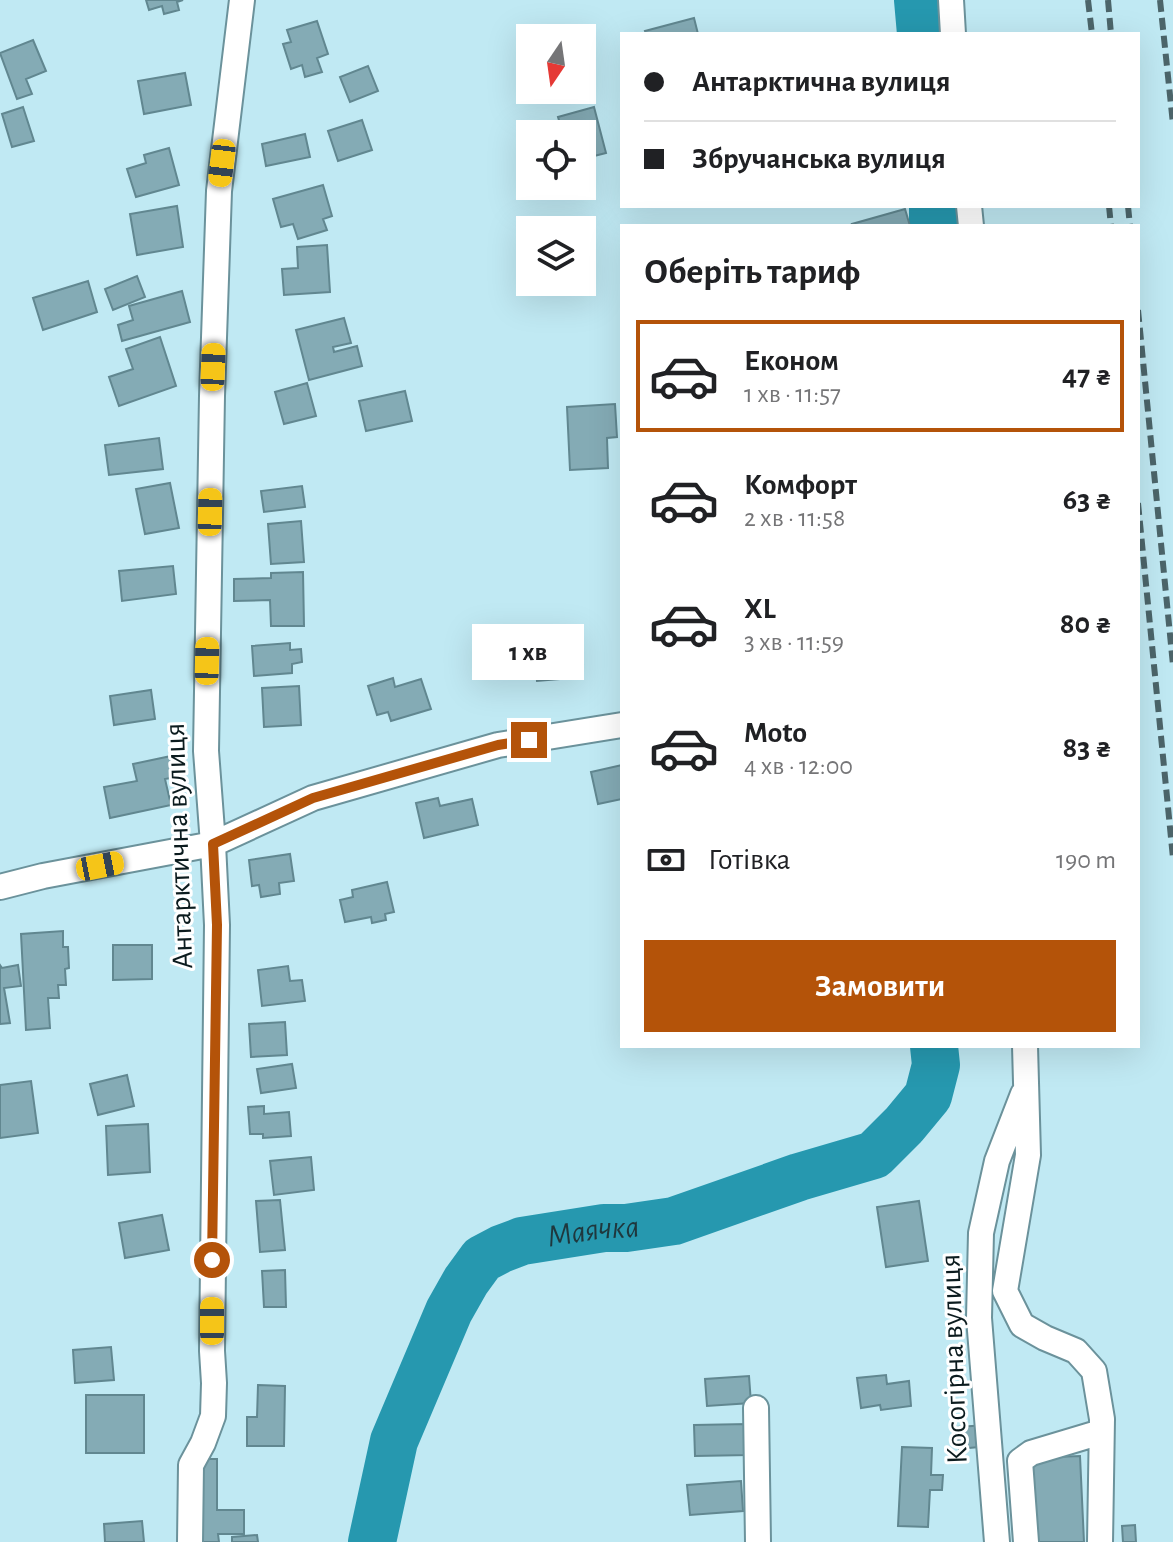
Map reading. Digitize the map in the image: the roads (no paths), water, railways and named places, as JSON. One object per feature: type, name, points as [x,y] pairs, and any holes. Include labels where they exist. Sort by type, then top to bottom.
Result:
[{"type":"street","name":"Антарктична вулиця","points":[[190,1542],[191,1465],[213,1416],[217,925],[206,751],[212,396],[219,191],[242,0]]},
{"type":"street","points":[[951,0],[953,32]]},
{"type":"street","points":[[0,887],[213,844],[313,798],[498,745],[620,725]]},
{"type":"street","points":[[1025,1048],[1028,1155],[1005,1291],[1022,1325],[1076,1351],[1094,1371],[1102,1419],[1100,1542]]},
{"type":"street","name":"Косогірна вулиця","points":[[997,1542],[979,1318],[981,1233],[997,1161],[1027,1084]]},
{"type":"street","points":[[756,1408],[758,1542]]},
{"type":"street","points":[[1026,1542],[1020,1461],[1031,1453],[1101,1432]]},
{"type":"waterway","name":"Маячка","points":[[918,0],[921,32]]},
{"type":"waterway","name":"Маячка","points":[[933,208],[933,224]]},
{"type":"waterway","name":"Маячка","points":[[372,1542],[394,1441],[449,1311],[482,1259],[522,1241],[674,1221],[799,1177],[874,1155],[928,1096],[936,1065],[934,1048]]},
{"type":"railway","points":[[1088,0],[1092,32]]},
{"type":"railway","points":[[1108,0],[1111,32]]},
{"type":"railway","points":[[1160,0],[1173,124]]},
{"type":"railway","points":[[1109,208],[1111,224]]},
{"type":"railway","points":[[1128,208],[1130,224]]},
{"type":"railway","points":[[1140,330],[1173,665]]},
{"type":"railway","points":[[1140,523],[1173,858]]}]
